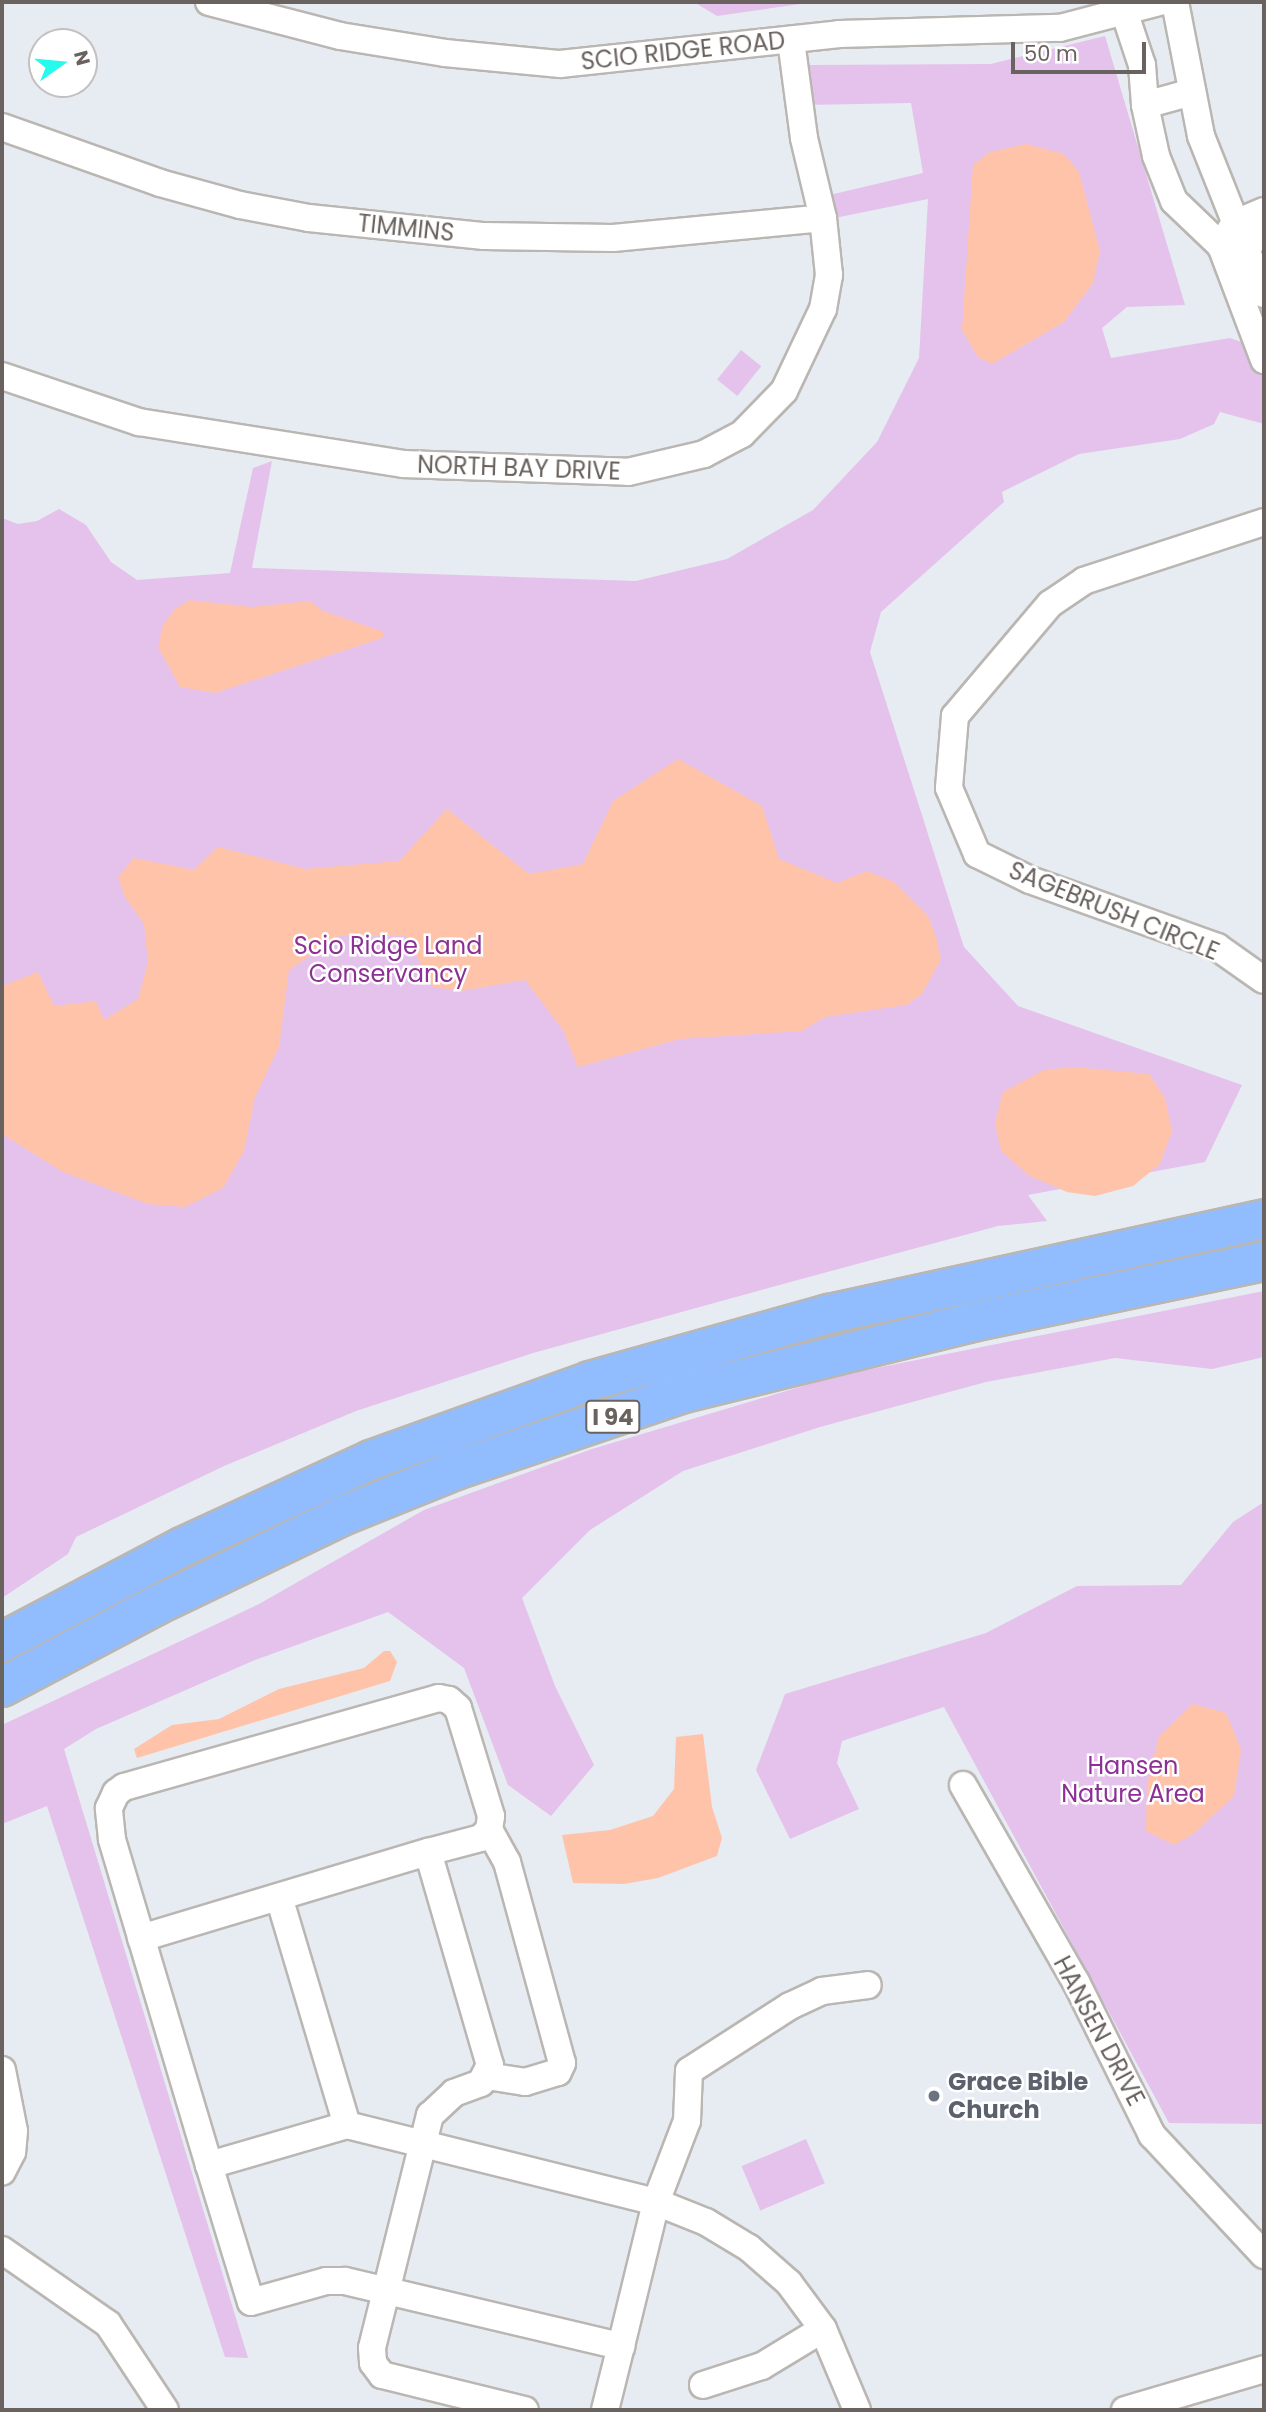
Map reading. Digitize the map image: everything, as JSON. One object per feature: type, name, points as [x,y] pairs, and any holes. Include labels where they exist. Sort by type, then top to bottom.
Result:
[{"type":"highway","name":"I 94","points":[[2,1642],[182,1547],[371,1460],[590,1381],[829,1314],[1264,1219]]},
{"type":"highway","name":"I 94","points":[[2,1687],[344,1515],[456,1470],[671,1397],[807,1359],[1264,1262]]},
{"type":"street","name":"SCIO RIDGE ROAD","points":[[211,2],[340,36],[445,53],[560,64],[892,30],[998,33],[1060,28],[1125,14],[1158,2]]},
{"type":"street","points":[[1175,2],[1201,136],[1264,294]]},
{"type":"street","points":[[1125,14],[1142,65],[1145,105],[1156,156],[1174,201],[1241,237]]},
{"type":"street","name":"NORTH BAY DRIVE","points":[[2,376],[139,422],[403,464],[579,473],[661,467],[704,454],[742,434],[785,391],[823,309],[829,275],[823,218],[804,138],[791,40]]},
{"type":"street","points":[[1145,105],[1192,92]]},
{"type":"street","name":"TIMMINS","points":[[2,127],[160,183],[240,205],[322,219],[484,236],[613,238],[823,218]]},
{"type":"street","points":[[1241,237],[1264,211]]},
{"type":"street","points":[[1241,237],[1264,360]]},
{"type":"street","name":"SAGEBRUSH CIRCLE","points":[[1264,522],[1084,581],[1050,604],[955,716],[949,788],[977,854],[1030,880],[1217,947],[1264,980]]},
{"type":"street","points":[[141,1938],[481,1838],[489,1830],[491,1816],[458,1708],[439,1698],[124,1787],[109,1808],[109,1822],[141,1938],[251,2302],[326,2281],[386,2291],[621,2346]]},
{"type":"street","name":"HANSEN DRIVE","points":[[963,1785],[1076,1982],[1152,2135],[1264,2255]]},
{"type":"street","points":[[487,2076],[526,2082],[558,2072],[562,2063],[507,1862],[489,1830]]},
{"type":"street","points":[[428,1852],[489,2056],[487,2076],[481,2083],[454,2093],[430,2115],[372,2348],[373,2363],[382,2375],[525,2410]]},
{"type":"street","points":[[279,1897],[346,2125]]},
{"type":"street","points":[[605,2410],[656,2202],[687,2122],[689,2071],[790,2006],[821,1991],[868,1985]]},
{"type":"street","points":[[2,2070],[15,2131],[12,2152],[2,2172]]},
{"type":"street","points":[[209,2165],[346,2125],[656,2202],[706,2222],[749,2248],[789,2283],[823,2329],[857,2410]]},
{"type":"street","points":[[2,2250],[108,2324],[165,2410]]},
{"type":"street","points":[[703,2385],[762,2366],[823,2329]]},
{"type":"street","points":[[1125,2410],[1264,2369]]},
{"type":"green space","points":[[694,2],[814,2],[717,16]]},
{"type":"green space","name":"Scio Ridge Land Conservancy","points":[[1105,36],[1185,305],[1127,307],[1102,328],[1111,358],[1230,338],[1264,350],[1264,424],[1220,412],[1214,424],[1180,439],[1079,454],[1002,492],[1004,502],[881,612],[870,652],[964,947],[1018,1006],[1242,1085],[1205,1162],[1028,1195],[1047,1221],[998,1226],[794,1281],[533,1353],[356,1411],[224,1466],[76,1537],[68,1554],[2,1598],[2,518],[18,524],[37,521],[59,509],[86,525],[111,562],[137,580],[230,573],[253,468],[272,461],[252,568],[636,581],[727,559],[813,510],[877,442],[919,358],[928,199],[825,220],[821,197],[923,173],[911,103],[804,105],[810,65],[991,64]]},
{"type":"green space","points":[[741,350],[761,366],[737,396],[717,380]]},
{"type":"green space","points":[[1264,1291],[1264,1357],[1212,1369],[1115,1358],[986,1382],[820,1427],[683,1471],[590,1530],[522,1598],[555,1686],[594,1765],[551,1816],[508,1785],[464,1668],[388,1612],[255,1660],[96,1729],[64,1749],[248,2358],[225,2357],[47,1806],[2,1824],[2,1725],[259,1604],[424,1510],[592,1449],[836,1376]]},
{"type":"green space","name":"Hansen Nature Area","points":[[1264,1502],[1264,2124],[1169,2123],[944,1707],[842,1741],[837,1763],[859,1809],[790,1839],[756,1770],[785,1694],[986,1633],[1077,1586],[1181,1585],[1233,1522]]},
{"type":"green space","points":[[806,2139],[825,2183],[760,2211],[742,2166]]},
{"type":"shaded area","points":[[1026,144],[1064,154],[1079,172],[1100,251],[1093,283],[1064,322],[992,364],[978,357],[962,330],[973,165],[990,152]]},
{"type":"shaded area","points":[[190,600],[251,607],[310,601],[323,611],[384,632],[382,638],[215,693],[180,687],[158,647],[163,625],[175,609]]},
{"type":"shaded area","points":[[678,759],[762,806],[779,859],[837,883],[867,871],[894,882],[928,916],[936,937],[941,959],[922,994],[906,1005],[825,1017],[802,1031],[680,1039],[578,1067],[563,1030],[525,980],[461,991],[433,987],[406,936],[339,936],[289,970],[279,1047],[255,1097],[244,1151],[223,1188],[185,1207],[148,1204],[63,1172],[2,1134],[2,986],[38,972],[54,1006],[96,1001],[104,1020],[138,999],[148,962],[144,924],[125,897],[118,877],[134,858],[194,870],[218,847],[305,869],[399,861],[447,809],[529,874],[583,864],[613,801]]},
{"type":"shaded area","points":[[1073,1067],[1149,1074],[1165,1098],[1172,1131],[1160,1164],[1133,1186],[1095,1196],[1067,1192],[1028,1175],[1001,1151],[995,1123],[1003,1092],[1044,1070]]},
{"type":"shaded area","points":[[384,1651],[390,1651],[397,1662],[390,1681],[137,1758],[134,1749],[172,1725],[219,1719],[279,1689],[364,1668]]},
{"type":"shaded area","points":[[1193,1704],[1226,1713],[1241,1749],[1234,1796],[1193,1834],[1174,1845],[1146,1831],[1147,1785],[1159,1736]]},
{"type":"shaded area","points":[[703,1734],[712,1807],[722,1838],[717,1856],[658,1878],[624,1884],[573,1883],[562,1835],[610,1830],[653,1816],[674,1789],[676,1737]]},
{"type":"place","name":"Grace Bible Church","points":[[934,2096]]}]
